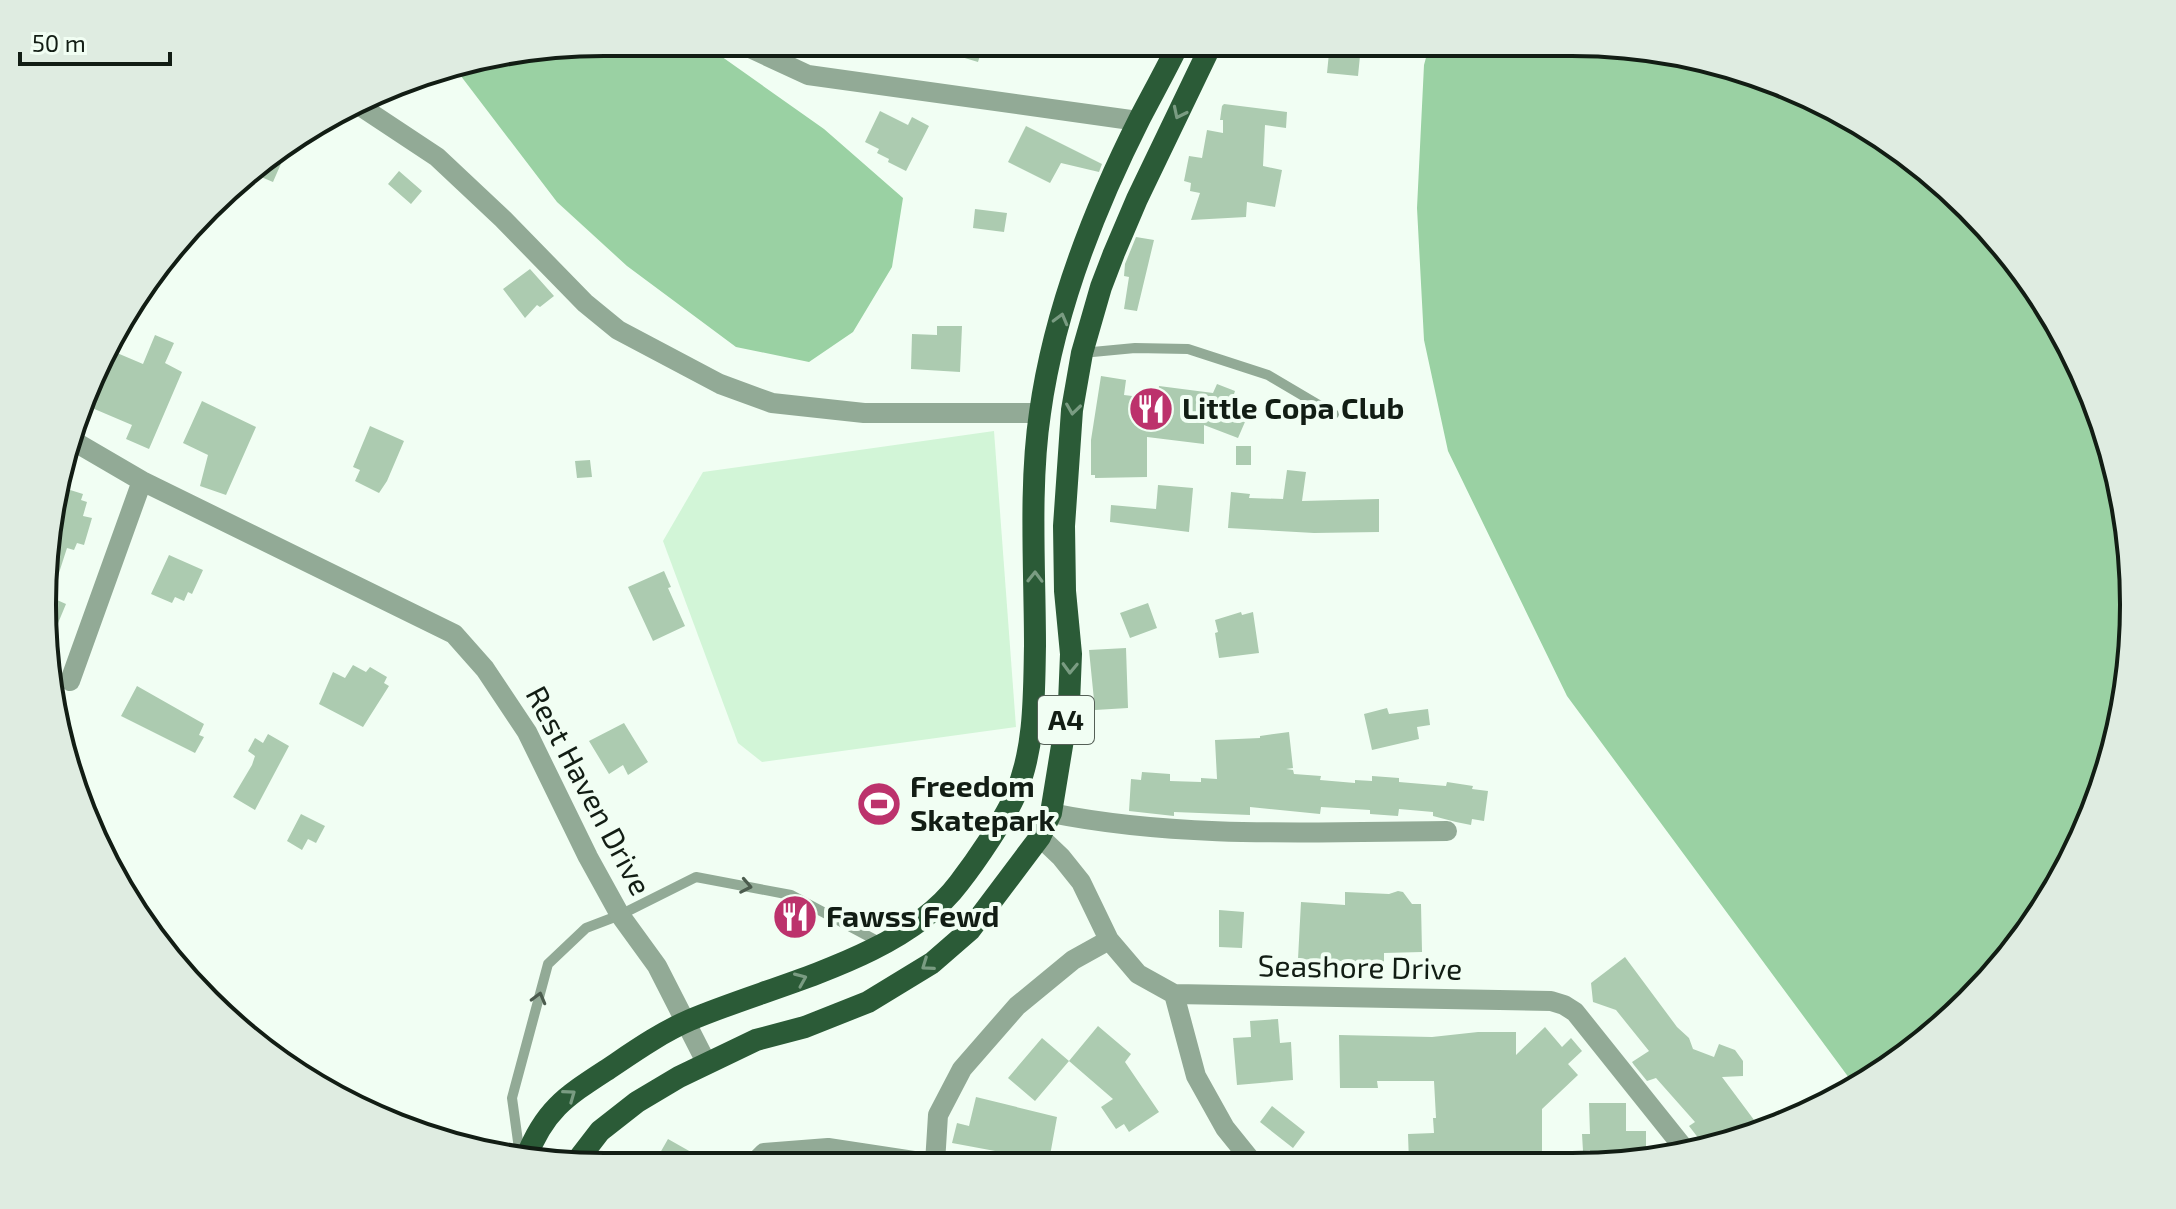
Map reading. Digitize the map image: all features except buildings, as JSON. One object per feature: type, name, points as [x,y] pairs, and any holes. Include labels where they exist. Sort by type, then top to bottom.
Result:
[{"type":"highway","name":"A4","points":[[530,1147],[552,1109],[621,1060],[686,1022],[739,1000],[785,986],[883,944],[923,917],[957,886],[1016,793],[1035,699],[1034,485],[1040,413],[1052,355],[1071,284],[1096,215],[1138,121],[1172,56]]},
{"type":"highway","name":"A4","points":[[583,1152],[600,1131],[637,1102],[679,1077],[756,1040],[805,1027],[868,1002],[932,963],[970,930],[1040,837],[1051,813],[1069,703],[1071,654],[1065,591],[1064,526],[1072,410],[1082,353],[1114,253],[1206,56]]},
{"type":"street","points":[[767,56],[808,75],[1138,121]]},
{"type":"street","points":[[367,111],[437,157],[585,303],[618,330],[720,384],[772,403],[864,413],[1040,413]]},
{"type":"street","name":"Rest Haven Drive","points":[[80,445],[142,481],[454,634],[485,669],[527,732],[588,857],[620,915],[657,966],[707,1064]]},
{"type":"street","points":[[70,681],[142,481]]},
{"type":"street","points":[[1051,813],[1107,824],[1237,831],[1447,831]]},
{"type":"street","name":"Seashore Drive","points":[[1040,837],[1081,882],[1109,940],[1138,974],[1174,994],[1551,1001],[1564,1005],[1585,1024],[1679,1142]]},
{"type":"street","points":[[938,1153],[938,1115],[962,1069],[1017,1006],[1073,960],[1109,940]]},
{"type":"street","points":[[1174,994],[1196,1076],[1225,1128],[1245,1153]]},
{"type":"street","points":[[764,1153],[828,1148],[862,1153]]},
{"type":"lane","points":[[1082,353],[1135,348],[1188,349],[1268,375],[1334,414]]},
{"type":"lane","points":[[519,1146],[512,1098],[548,964],[586,928],[620,915],[696,877],[791,895],[883,944]]},
{"type":"shaded area","points":[[721,56],[824,129],[903,198],[892,267],[853,332],[809,362],[736,347],[627,266],[557,202],[461,76],[569,57]]},
{"type":"shaded area","points":[[1426,56],[1572,56],[1643,61],[1748,85],[1846,129],[1933,192],[1984,243],[2047,330],[2078,395],[2101,463],[2119,569],[2119,640],[2115,676],[2091,781],[2047,879],[2007,938],[1933,1017],[1849,1078],[1567,696],[1448,451],[1424,340],[1417,208]]},
{"type":"shaded area","points":[[994,431],[1016,727],[762,762],[738,743],[663,541],[703,472]]},
{"type":"place","name":"Little Copa Club","points":[[1151,409]]},
{"type":"place","name":"Freedom Skatepark","points":[[879,804]]},
{"type":"place","name":"Fawss Fewd","points":[[795,917]]}]
